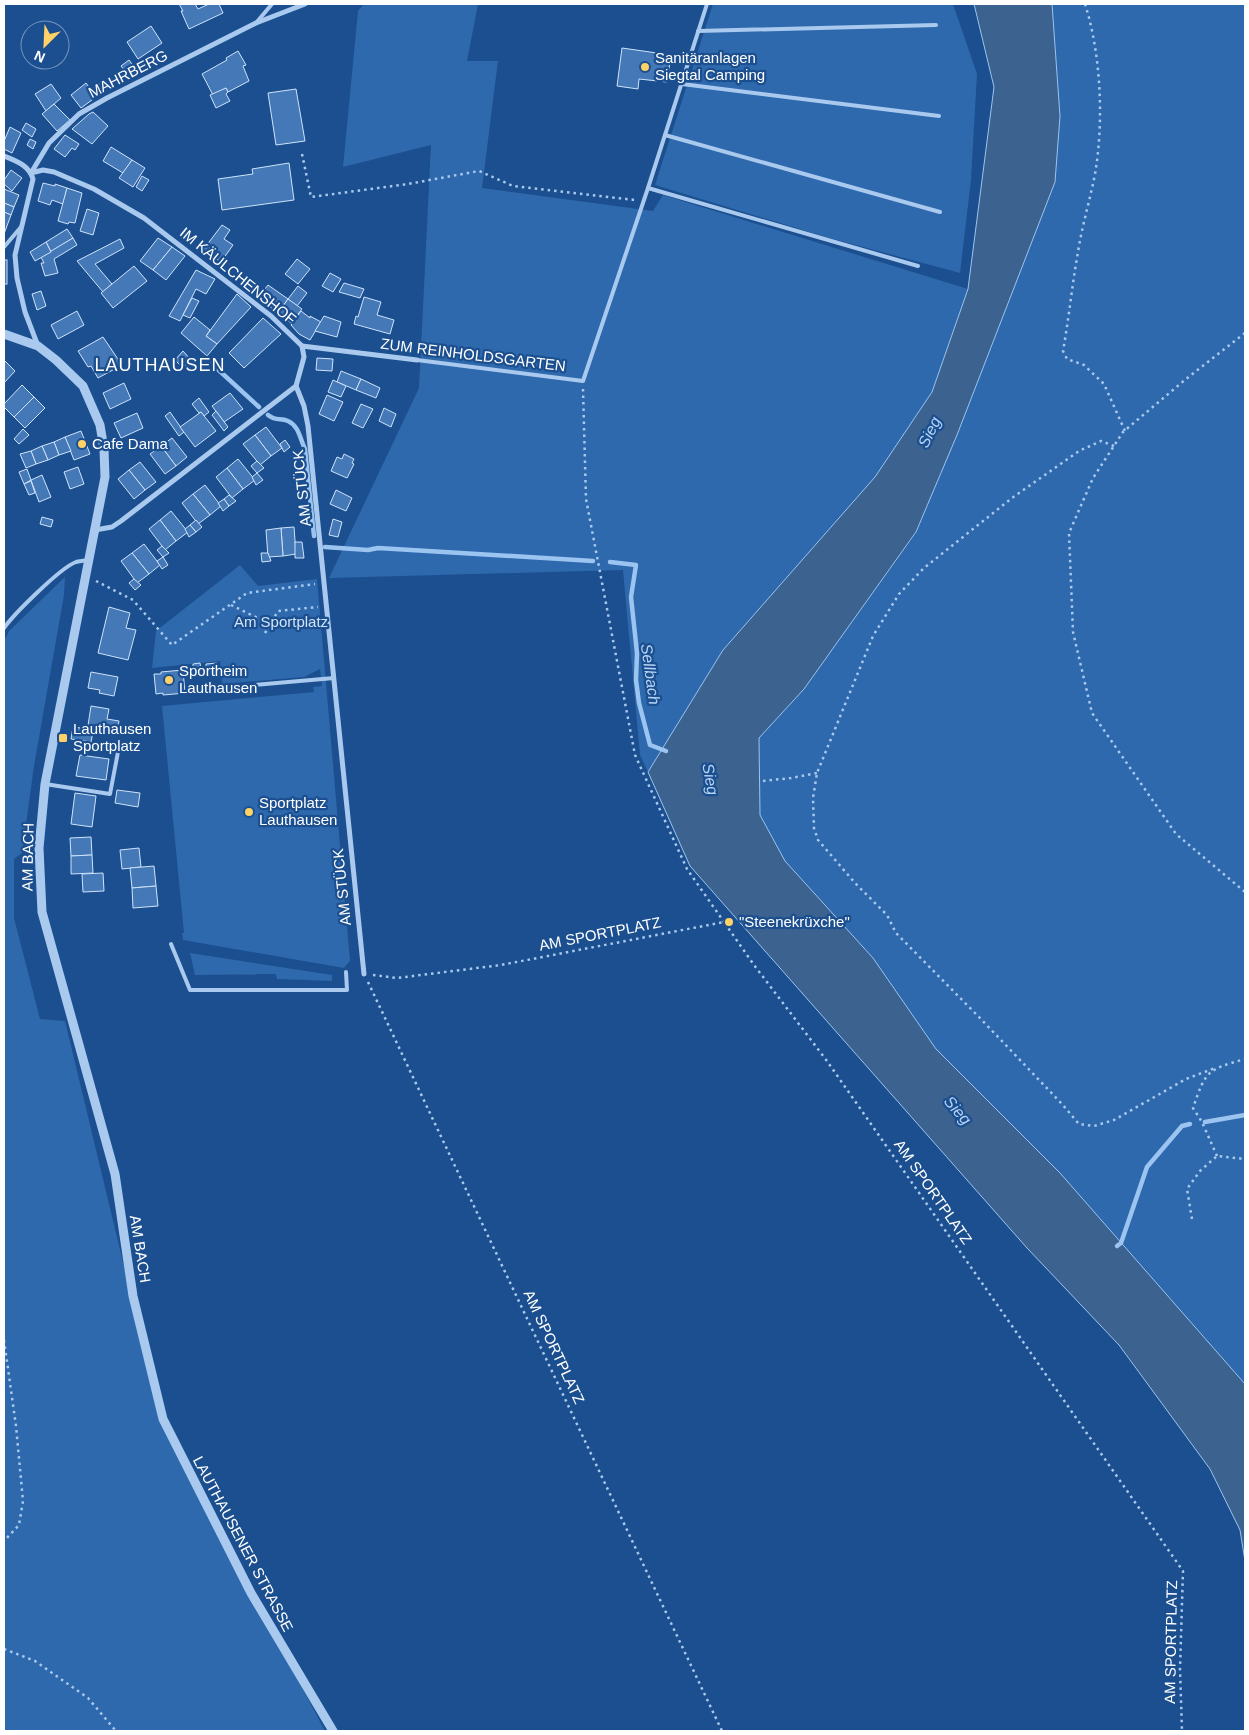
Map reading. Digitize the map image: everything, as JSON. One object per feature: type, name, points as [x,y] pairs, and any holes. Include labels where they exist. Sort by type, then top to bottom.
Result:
[{"type":"street","name":"MAHRBERG","points":[[31,173],[49,143],[79,114],[106,98],[256,22],[305,4]]},
{"type":"street","points":[[4,156],[25,166],[33,179],[15,255],[17,278],[25,312],[38,346]]},
{"type":"street","name":"IM KÄULCHENSHOF","points":[[31,173],[43,170],[54,172],[94,189],[144,218],[272,316],[302,346],[304,356],[296,386]]},
{"type":"street","name":"AM BACH","points":[[4,334],[38,346],[56,360],[82,386],[100,424],[104,449],[105,477],[45,784],[38,848],[42,912],[114,1174],[133,1296],[163,1419]]},
{"type":"street","name":"ZUM REINHOLDSGARTEN","points":[[302,346],[416,360]]},
{"type":"street","points":[[95,530],[112,527],[121,521],[296,386]]},
{"type":"street","name":"AM STÜCK","points":[[296,386],[304,406],[308,426],[364,974]]},
{"type":"street","name":"LAUTHAUSENER STRASSE","points":[[163,1419],[250,1593],[333,1731]]},
{"type":"lane","name":"MAHRBERG","points":[[256,22],[272,4]]},
{"type":"lane","points":[[582,381],[644,201],[707,4]]},
{"type":"lane","points":[[698,32],[936,25]]},
{"type":"lane","points":[[682,84],[939,116]]},
{"type":"lane","points":[[665,135],[940,212]]},
{"type":"lane","points":[[648,188],[918,266]]},
{"type":"lane","points":[[4,247],[22,227]]},
{"type":"lane","name":"ZUM REINHOLDSGARTEN","points":[[416,360],[582,381]]},
{"type":"lane","points":[[4,628],[12,616],[51,581],[75,563],[90,559]]},
{"type":"lane","points":[[199,690],[334,678]]},
{"type":"lane","points":[[45,784],[110,794],[118,752]]},
{"type":"lane","points":[[171,944],[190,990],[347,990],[346,972]]},
{"type":"path","points":[[1085,4],[1098,65],[1099,127],[1095,173],[1078,251],[1063,351],[1067,359],[1084,365],[1104,384],[1125,430]]},
{"type":"path","points":[[302,154],[311,197],[408,184],[478,171],[513,186],[644,201]]},
{"type":"path","points":[[1245,334],[1186,379],[1125,430],[1093,478],[1069,533],[1073,632],[1092,713],[1176,834],[1245,892]]},
{"type":"path","name":"ZUM REINHOLDSGARTEN","points":[[582,381],[586,499],[634,755],[687,869],[724,922]]},
{"type":"path","points":[[1114,446],[1101,441],[1080,451],[998,510],[924,568],[899,594],[873,636],[817,773],[813,798],[814,828],[818,840],[855,883],[887,915],[896,933],[978,1016],[1079,1124],[1094,1126],[1114,1120],[1186,1079],[1245,1059]]},
{"type":"path","points":[[86,576],[133,600],[172,645],[247,593],[324,583]]},
{"type":"path","points":[[230,605],[270,624]]},
{"type":"path","points":[[265,633],[278,610],[327,606]]},
{"type":"path","points":[[764,780],[791,778],[817,773]]},
{"type":"path","name":"AM SPORTPLATZ","points":[[364,974],[397,978],[501,964],[724,922],[827,1061],[1184,1571],[1180,1669],[1182,1731]]},
{"type":"path","name":"AM SPORTPLATZ","points":[[364,974],[722,1731]]},
{"type":"path","points":[[1215,1068],[1202,1082],[1193,1108],[1217,1156]]},
{"type":"path","points":[[1192,1219],[1187,1189],[1200,1171],[1217,1156],[1245,1159]]},
{"type":"path","points":[[4,1340],[16,1426],[23,1501],[19,1525],[4,1541]]},
{"type":"path","points":[[4,1649],[35,1661],[88,1698],[116,1731]]},
{"type":"green space","points":[[364,4],[478,4],[467,61],[498,61],[482,188],[653,211],[663,195],[968,289],[932,392],[875,477],[723,650],[648,772],[640,755],[623,570],[329,578],[419,388],[431,145],[343,167],[358,11]]},
{"type":"green space","points":[[713,4],[953,4],[977,74],[971,180],[960,273],[826,237],[655,185]]},
{"type":"green space","points":[[1052,4],[1245,4],[1245,1384],[1060,1174],[936,1049],[873,958],[785,861],[760,815],[759,738],[804,689],[916,533],[1060,116]]},
{"type":"green space","name":"Sportplatz Lauthausen","points":[[240,565],[258,586],[317,579],[350,961],[344,968],[183,940],[182,933],[184,933],[162,706],[314,692],[313,687],[322,686],[320,669],[304,677],[222,684],[220,661],[152,668],[156,631]]},
{"type":"green space","points":[[65,577],[64,595],[34,766],[22,853],[14,859],[14,918],[40,1019],[65,1021],[161,1420],[325,1731],[4,1731],[4,641],[9,631]]},
{"type":"green space","points":[[190,953],[332,975],[332,981],[277,979],[276,974],[195,975]]},
{"type":"water","name":"Sieg","points":[[974,4],[1052,4],[1060,116],[1055,182],[957,435],[916,532],[804,689],[759,738],[760,815],[785,861],[873,958],[936,1049],[1060,1173],[1245,1384],[1245,1561],[1240,1530],[1210,1469],[1119,1345],[1027,1248],[690,866],[648,772],[723,650],[875,477],[932,392],[968,289],[994,87]]},
{"type":"building","points":[[179,4],[195,4],[198,9],[209,4],[219,4],[223,13],[189,29]]},
{"type":"building","points":[[151,26],[162,43],[138,59],[127,42]]},
{"type":"building","name":"Sanitäranlagen Siegtal Camping","points":[[622,48],[671,55],[667,82],[639,79],[638,89],[617,86]]},
{"type":"building","points":[[238,51],[246,65],[243,66],[249,81],[228,92],[226,88],[213,95],[202,74],[227,60],[226,58]]},
{"type":"building","points":[[129,60],[136,70],[128,75],[121,66]]},
{"type":"building","points":[[86,83],[96,97],[81,108],[71,95]]},
{"type":"building","points":[[101,83],[105,90],[96,97],[91,90]]},
{"type":"building","points":[[51,84],[61,98],[46,111],[35,94]]},
{"type":"building","points":[[226,88],[228,92],[226,94],[230,101],[216,108],[210,95]]},
{"type":"building","points":[[296,89],[305,141],[276,145],[268,93]]},
{"type":"building","points":[[54,104],[70,120],[57,131],[42,114]]},
{"type":"building","points":[[93,112],[108,126],[92,144],[72,129]]},
{"type":"building","points":[[26,123],[36,129],[32,137],[22,130]]},
{"type":"building","points":[[10,127],[21,133],[12,153],[4,149],[4,141]]},
{"type":"building","points":[[65,135],[79,144],[75,150],[72,148],[65,157],[54,149]]},
{"type":"building","points":[[30,139],[36,142],[33,149],[27,145]]},
{"type":"building","points":[[111,147],[132,160],[123,173],[103,161]]},
{"type":"building","points":[[132,160],[145,168],[133,187],[119,178]]},
{"type":"building","points":[[289,163],[294,200],[222,210],[218,179],[253,174],[252,169]]},
{"type":"building","points":[[11,170],[22,178],[12,191],[4,184],[4,180]]},
{"type":"building","points":[[142,176],[149,180],[142,191],[136,187]]},
{"type":"building","points":[[43,183],[67,188],[63,204],[52,200],[50,205],[38,201]]},
{"type":"building","points":[[67,188],[82,193],[75,223],[69,222],[68,224],[58,221]]},
{"type":"building","points":[[4,189],[19,195],[14,207],[4,203]]},
{"type":"building","points":[[4,203],[14,207],[11,215],[4,212]]},
{"type":"building","points":[[87,209],[99,213],[93,235],[80,231]]},
{"type":"building","points":[[4,212],[11,215],[4,234]]},
{"type":"building","points":[[222,225],[230,230],[224,239],[233,245],[221,262],[203,250]]},
{"type":"building","points":[[67,229],[73,238],[51,252],[46,242]]},
{"type":"building","points":[[73,238],[77,245],[54,259],[58,273],[45,276],[41,263],[44,263],[41,257]]},
{"type":"building","points":[[158,238],[172,247],[153,270],[140,261]]},
{"type":"building","points":[[120,239],[124,248],[95,264],[112,284],[103,292],[77,261]]},
{"type":"building","points":[[46,242],[51,252],[35,261],[30,252]]},
{"type":"building","points":[[172,247],[185,256],[166,280],[153,270]]},
{"type":"building","points":[[297,259],[310,269],[298,284],[285,274]]},
{"type":"building","points":[[4,260],[7,260],[7,284],[4,284]]},
{"type":"building","points":[[134,266],[147,281],[113,308],[101,293]]},
{"type":"building","points":[[196,270],[215,279],[206,294],[196,289],[180,321],[169,316]]},
{"type":"building","points":[[330,273],[341,279],[333,292],[322,286]]},
{"type":"building","points":[[344,283],[364,289],[360,298],[339,292]]},
{"type":"building","points":[[268,285],[288,299],[278,313],[258,298]]},
{"type":"building","points":[[298,286],[307,293],[297,306],[288,299]]},
{"type":"building","points":[[41,291],[46,306],[37,310],[32,294]]},
{"type":"building","points":[[237,294],[251,307],[217,344],[206,336]]},
{"type":"building","points":[[364,297],[381,302],[377,315],[394,320],[390,334],[354,324]]},
{"type":"building","points":[[192,298],[199,301],[190,318],[183,315]]},
{"type":"building","points":[[288,299],[302,309],[291,323],[278,313]]},
{"type":"building","points":[[77,311],[84,325],[58,339],[51,325]]},
{"type":"building","points":[[301,311],[310,318],[310,316],[321,322],[310,340],[299,334],[291,325]]},
{"type":"building","points":[[324,316],[341,322],[337,337],[315,331]]},
{"type":"building","points":[[194,317],[210,330],[206,336],[217,344],[207,356],[181,333]]},
{"type":"building","points":[[263,318],[281,334],[244,368],[229,353]]},
{"type":"building","points":[[103,337],[122,365],[98,378],[91,366],[88,367],[78,351]]},
{"type":"building","points":[[183,351],[191,360],[183,368],[175,360]]},
{"type":"building","points":[[317,358],[333,359],[332,371],[316,370]]},
{"type":"building","points":[[4,360],[15,371],[4,383]]},
{"type":"building","points":[[341,371],[361,379],[356,390],[337,382]]},
{"type":"building","points":[[361,379],[380,388],[376,398],[356,390]]},
{"type":"building","points":[[333,380],[346,386],[341,397],[328,392]]},
{"type":"building","points":[[124,383],[131,399],[110,409],[103,393]]},
{"type":"building","points":[[22,385],[34,397],[14,417],[4,407],[4,404]]},
{"type":"building","points":[[230,393],[243,409],[224,422],[212,406]]},
{"type":"building","points":[[327,395],[343,402],[334,421],[319,414]]},
{"type":"building","points":[[34,397],[45,408],[25,428],[14,417]]},
{"type":"building","points":[[199,398],[209,412],[204,416],[192,404]]},
{"type":"building","points":[[361,404],[373,409],[363,428],[352,423]]},
{"type":"building","points":[[384,408],[396,414],[391,427],[379,421]]},
{"type":"building","points":[[216,411],[228,427],[224,431],[212,415]]},
{"type":"building","points":[[170,412],[184,432],[179,436],[165,416]]},
{"type":"building","points":[[201,412],[216,431],[195,447],[180,427]]},
{"type":"building","points":[[137,413],[143,428],[121,438],[114,423]]},
{"type":"building","points":[[266,427],[282,448],[271,456],[255,435]]},
{"type":"building","points":[[23,429],[29,435],[19,444],[14,439]]},
{"type":"building","points":[[81,431],[90,454],[74,460],[65,437]]},
{"type":"building","points":[[255,435],[271,456],[260,465],[243,444]]},
{"type":"building","points":[[65,437],[71,451],[59,455],[54,442]]},
{"type":"building","points":[[172,438],[187,457],[176,466],[161,446]]},
{"type":"building","points":[[285,440],[290,447],[284,452],[280,444]]},
{"type":"building","points":[[54,442],[59,455],[48,460],[42,446]]},
{"type":"building","points":[[42,446],[48,460],[36,464],[31,451]]},
{"type":"building","points":[[161,446],[176,466],[165,474],[150,454]]},
{"type":"building","points":[[31,451],[36,464],[26,468],[20,454]]},
{"type":"building","points":[[344,454],[354,459],[352,463],[354,464],[347,478],[331,471],[337,457],[342,459]]},
{"type":"building","points":[[238,459],[255,480],[243,489],[227,468]]},
{"type":"building","points":[[257,461],[264,468],[257,473],[251,466]]},
{"type":"building","points":[[140,462],[156,482],[145,490],[129,470]]},
{"type":"building","points":[[78,467],[84,484],[70,489],[64,472]]},
{"type":"building","points":[[227,468],[243,489],[232,498],[216,477]]},
{"type":"building","points":[[27,469],[31,480],[24,484],[19,472]]},
{"type":"building","points":[[129,470],[145,490],[134,499],[118,479]]},
{"type":"building","points":[[257,473],[263,480],[256,485],[252,477]]},
{"type":"building","points":[[42,475],[51,497],[39,502],[31,480]]},
{"type":"building","points":[[31,481],[35,493],[29,495],[24,484]]},
{"type":"building","points":[[205,485],[221,506],[210,515],[193,494]]},
{"type":"building","points":[[336,490],[352,498],[346,511],[330,504]]},
{"type":"building","points":[[193,494],[210,515],[198,524],[182,503]]},
{"type":"building","points":[[229,495],[236,501],[229,506],[224,499]]},
{"type":"building","points":[[224,499],[229,506],[223,511],[218,503]]},
{"type":"building","points":[[171,511],[188,532],[176,541],[160,520]]},
{"type":"building","points":[[42,517],[53,520],[51,527],[40,524]]},
{"type":"building","points":[[333,519],[342,522],[338,537],[329,535]]},
{"type":"building","points":[[160,520],[176,541],[165,550],[149,529]]},
{"type":"building","points":[[196,520],[202,527],[196,532],[190,525]]},
{"type":"building","points":[[190,525],[196,532],[189,537],[185,529]]},
{"type":"building","points":[[294,527],[296,554],[283,556],[281,528]]},
{"type":"building","points":[[281,528],[283,556],[268,557],[266,530]]},
{"type":"building","points":[[295,542],[302,542],[304,558],[295,558]]},
{"type":"building","points":[[144,544],[160,565],[149,574],[132,553]]},
{"type":"building","points":[[162,546],[169,553],[163,557],[157,550]]},
{"type":"building","points":[[132,553],[149,574],[137,583],[121,561]]},
{"type":"building","points":[[261,553],[268,553],[271,561],[262,562]]},
{"type":"building","points":[[163,557],[168,565],[162,569],[157,561]]},
{"type":"building","points":[[134,579],[141,585],[135,590],[129,583]]},
{"type":"building","points":[[109,607],[130,613],[126,628],[136,630],[128,660],[98,653]]},
{"type":"building","points":[[200,663],[201,669],[193,670],[193,664]]},
{"type":"building","points":[[217,663],[217,669],[206,669],[206,664]]},
{"type":"building","name":"Sportheim Lauthausen","points":[[183,670],[185,693],[156,694],[154,674]]},
{"type":"building","points":[[91,672],[118,677],[114,696],[99,693],[100,690],[88,688]]},
{"type":"building","points":[[91,706],[109,709],[107,719],[119,721],[117,734],[87,732]]},
{"type":"building","points":[[73,727],[88,729],[87,732],[93,732],[91,742],[71,739]]},
{"type":"building","points":[[80,755],[109,759],[106,780],[76,776]]},
{"type":"building","points":[[117,790],[140,793],[138,807],[115,803]]},
{"type":"building","points":[[75,793],[96,796],[92,827],[71,824]]},
{"type":"building","points":[[91,837],[92,855],[71,856],[70,838]]},
{"type":"building","points":[[139,848],[141,867],[122,869],[120,850]]},
{"type":"building","points":[[92,855],[93,873],[71,874],[71,856]]},
{"type":"building","points":[[154,866],[156,886],[132,888],[130,868]]},
{"type":"building","points":[[103,873],[104,891],[83,892],[82,874]]},
{"type":"building","points":[[156,886],[158,906],[133,908],[132,888]]},
{"type":"waterway","name":"Sellbach","points":[[212,364],[259,407]]},
{"type":"waterway","name":"Sellbach","points":[[268,415],[292,423],[297,429],[305,449],[314,536]]},
{"type":"waterway","name":"Sellbach","points":[[325,547],[368,550],[378,548],[593,561]]},
{"type":"waterway","name":"Sellbach","points":[[610,562],[636,565],[631,597],[637,653],[636,680],[639,703],[650,745],[666,751]]},
{"type":"waterway","points":[[1205,1122],[1245,1115]]},
{"type":"waterway","points":[[1117,1246],[1121,1243],[1147,1167],[1182,1126],[1190,1124]]},
{"type":"place","name":"Sanitäranlagen Siegtal Camping","points":[[645,67]]},
{"type":"place","name":"Cafe Dama","points":[[82,444]]},
{"type":"place","name":"Sportheim Lauthausen","points":[[169,680]]},
{"type":"place","name":"Lauthausen Sportplatz","points":[[63,738]]},
{"type":"place","name":"Sportplatz Lauthausen","points":[[249,812]]},
{"type":"place","name":"\"Steenekrüxche\"","points":[[729,922]]},
{"type":"district","name":"LAUTHAUSEN","points":[[160,365]]},
{"type":"park label","name":"Am Sportplatz","points":[[281,622]]}]
